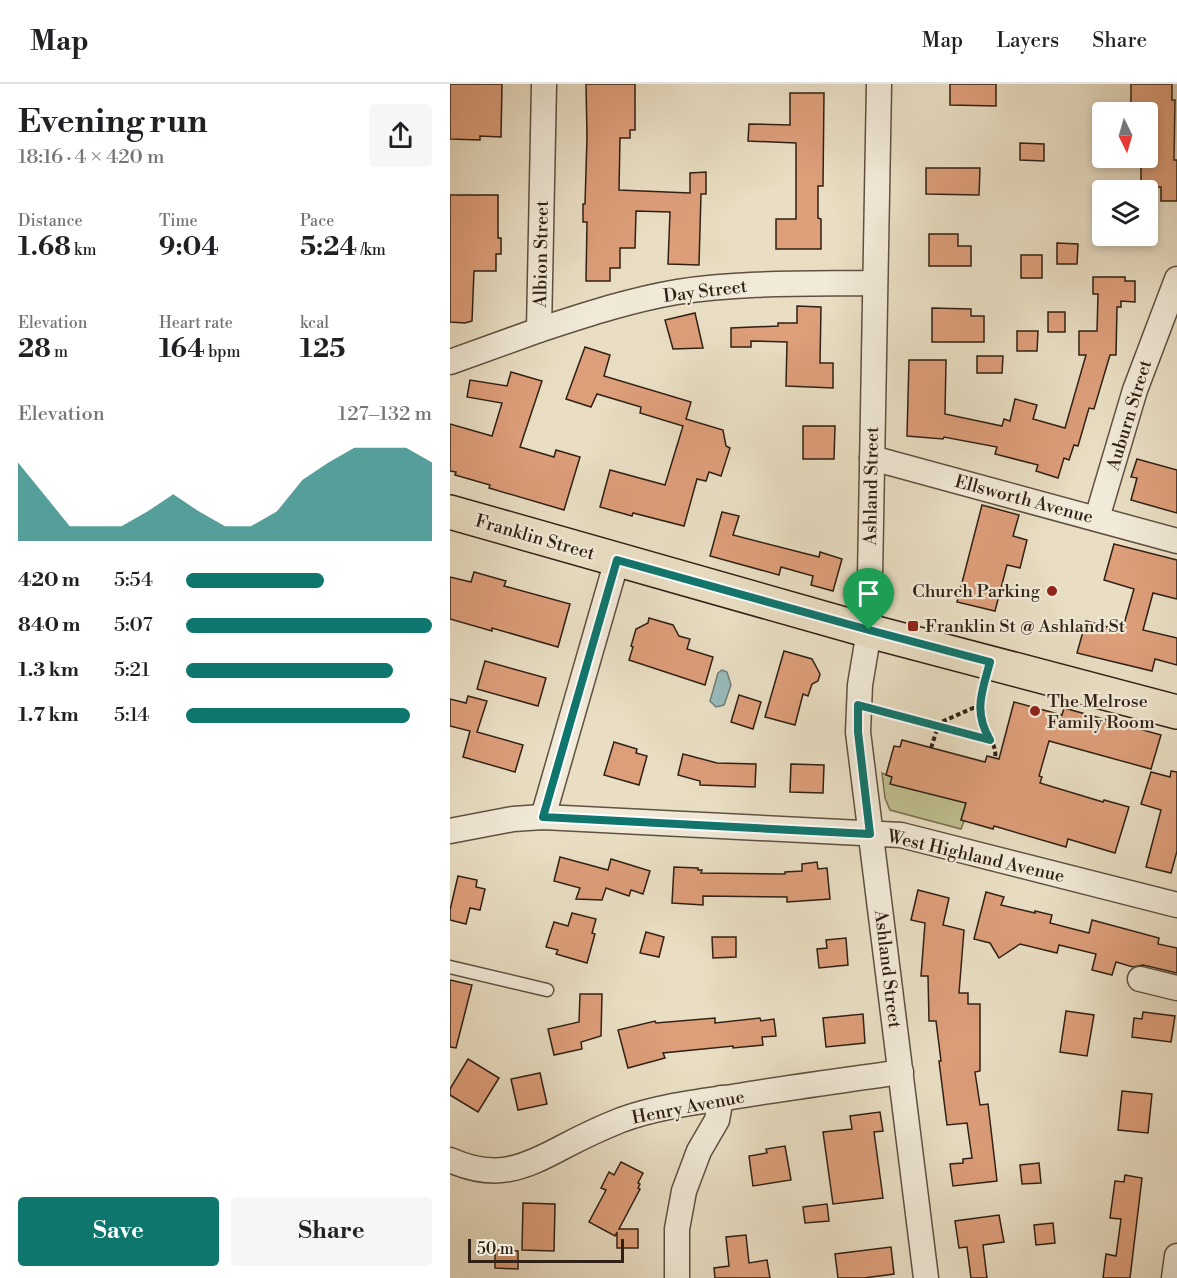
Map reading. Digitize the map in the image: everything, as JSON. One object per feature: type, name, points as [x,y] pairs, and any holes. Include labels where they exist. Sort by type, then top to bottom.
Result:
[{"type":"main road","name":"Franklin Street","points":[[450,512],[869,630],[1177,712]]},
{"type":"street","name":"Albion Street","points":[[450,362],[539,330],[544,84]]},
{"type":"street","name":"Ashland Street","points":[[879,84],[869,630],[858,705],[858,732],[926,1278]]},
{"type":"street","name":"Auburn Street","points":[[1097,519],[1135,390],[1177,279]]},
{"type":"street","name":"Day Street","points":[[539,330],[627,303],[689,290],[758,284],[874,283]]},
{"type":"street","name":"Ellsworth Avenue","points":[[872,458],[1177,541]]},
{"type":"street","points":[[543,817],[617,560]]},
{"type":"street","name":"West Highland Avenue","points":[[450,831],[513,819],[543,817],[904,836],[1177,905]]},
{"type":"street","points":[[1140,979],[1177,988]]},
{"type":"street","name":"Henry Avenue","points":[[450,1160],[486,1170],[522,1167],[593,1132],[655,1110],[901,1072]]},
{"type":"street","points":[[677,1278],[678,1229],[684,1191],[699,1151],[717,1120],[721,1098]]},
{"type":"street","points":[[1174,1278],[1177,1256]]},
{"type":"lane","points":[[450,967],[547,990]]},
{"type":"path","points":[[990,662],[979,708],[983,728],[996,750],[995,758]]},
{"type":"path","points":[[858,705],[990,740]]},
{"type":"path","points":[[931,748],[938,726],[943,720],[973,708],[979,708]]},
{"type":"green space","points":[[882,773],[892,777],[891,784],[966,803],[961,829],[890,810],[885,798]]},
{"type":"water","points":[[722,670],[727,672],[731,685],[724,705],[716,707],[710,701],[718,673]]},
{"type":"building","points":[[450,84],[502,84],[501,137],[480,136],[480,140],[450,139]]},
{"type":"building","points":[[586,84],[635,84],[635,130],[630,130],[630,138],[620,138],[619,190],[690,193],[690,173],[706,172],[706,194],[701,194],[699,265],[668,264],[670,212],[636,211],[635,248],[620,248],[620,268],[610,268],[610,281],[586,281],[587,222],[583,222],[583,204],[585,204],[587,137]]},
{"type":"building","points":[[950,84],[996,84],[996,106],[950,105]]},
{"type":"building","points":[[1131,84],[1172,84],[1172,100],[1175,100],[1174,160],[1177,160],[1177,201],[1161,201],[1161,187],[1158,187],[1158,180],[1141,180],[1141,168],[1158,168],[1158,102],[1131,102]]},
{"type":"building","points":[[790,93],[824,93],[823,186],[818,186],[821,249],[776,249],[776,219],[796,219],[796,143],[748,141],[749,124],[790,125]]},
{"type":"building","points":[[1020,143],[1044,144],[1044,161],[1020,160]]},
{"type":"building","points":[[926,168],[980,168],[979,195],[926,194]]},
{"type":"building","points":[[450,195],[498,195],[498,238],[501,238],[501,254],[496,254],[496,271],[474,271],[472,321],[465,323],[450,322]]},
{"type":"building","points":[[929,234],[958,234],[958,246],[971,246],[971,266],[929,266]]},
{"type":"building","points":[[1057,243],[1078,244],[1077,264],[1057,264]]},
{"type":"building","points":[[1021,255],[1042,255],[1042,278],[1021,278]]},
{"type":"building","points":[[1093,277],[1125,277],[1125,281],[1135,281],[1135,302],[1121,301],[1121,307],[1117,307],[1116,355],[1110,355],[1094,409],[1089,408],[1078,446],[1074,445],[1069,460],[1064,458],[1058,478],[1036,471],[1038,465],[995,454],[997,447],[944,437],[943,439],[907,436],[909,360],[946,360],[945,414],[1002,426],[1004,419],[1010,421],[1015,399],[1037,405],[1033,419],[1065,428],[1086,355],[1079,355],[1079,331],[1097,331],[1098,294],[1093,294]]},
{"type":"building","points":[[797,306],[821,307],[820,363],[833,363],[833,388],[786,386],[787,342],[751,341],[751,347],[731,347],[731,328],[797,323]]},
{"type":"building","points":[[932,308],[971,309],[971,316],[984,316],[984,342],[932,342]]},
{"type":"building","points":[[1048,312],[1065,312],[1065,332],[1048,332]]},
{"type":"building","points":[[695,313],[703,348],[673,349],[665,320]]},
{"type":"building","points":[[1017,331],[1038,331],[1037,351],[1017,351]]},
{"type":"building","points":[[585,347],[610,355],[604,376],[691,402],[686,419],[723,430],[726,446],[730,448],[721,476],[709,472],[706,481],[697,479],[684,526],[600,507],[610,470],[665,485],[683,426],[640,413],[641,407],[597,394],[591,407],[566,399]]},
{"type":"building","points":[[977,356],[1003,356],[1002,373],[977,373]]},
{"type":"building","points":[[511,372],[542,381],[520,447],[554,457],[556,450],[580,457],[564,510],[489,488],[490,485],[455,475],[456,472],[450,471],[450,424],[492,436],[502,403],[467,397],[470,380],[507,386]]},
{"type":"building","points":[[803,426],[835,426],[834,459],[803,459]]},
{"type":"building","points":[[1137,459],[1177,470],[1177,513],[1131,500],[1137,478],[1131,477]]},
{"type":"building","points":[[982,505],[1019,515],[1013,536],[1027,540],[1020,568],[1007,565],[995,611],[957,602]]},
{"type":"building","points":[[722,512],[739,516],[733,535],[819,557],[820,552],[842,559],[833,591],[811,585],[813,576],[781,567],[779,575],[710,556]]},
{"type":"building","points":[[1114,544],[1177,560],[1177,599],[1153,593],[1143,630],[1177,638],[1177,665],[1155,659],[1152,671],[1077,653],[1086,621],[1122,631],[1134,589],[1104,580]]},
{"type":"building","points":[[474,572],[506,581],[504,586],[570,604],[558,647],[492,628],[492,631],[450,619],[450,577],[471,582]]},
{"type":"building","points":[[649,618],[673,625],[679,636],[690,639],[687,649],[713,657],[705,685],[629,660],[636,629],[648,623]]},
{"type":"building","points":[[784,651],[812,659],[820,674],[818,681],[812,684],[808,696],[803,694],[795,725],[765,717]]},
{"type":"building","points":[[485,661],[546,678],[538,706],[477,689]]},
{"type":"building","points":[[739,695],[761,702],[753,729],[731,722]]},
{"type":"building","points":[[468,696],[487,701],[477,732],[523,745],[515,772],[463,757],[470,731],[450,726],[450,699],[466,703]]},
{"type":"building","points":[[1014,702],[1062,715],[1064,708],[1161,735],[1151,769],[1049,741],[1039,776],[1042,777],[1040,783],[1103,802],[1104,800],[1129,807],[1115,853],[1068,839],[1066,847],[994,826],[993,829],[961,820],[966,803],[890,784],[892,777],[886,775],[894,746],[900,747],[902,740],[985,762],[987,756],[999,759]]},
{"type":"building","points":[[614,742],[637,749],[636,753],[647,756],[639,785],[604,775]]},
{"type":"building","points":[[683,754],[717,763],[756,764],[755,787],[700,785],[700,781],[678,775]]},
{"type":"building","points":[[791,764],[824,765],[823,793],[790,792]]},
{"type":"building","points":[[1171,771],[1177,772],[1177,851],[1171,873],[1146,867],[1161,810],[1141,804],[1151,772],[1170,777]]},
{"type":"building","points":[[560,857],[608,870],[611,859],[650,871],[643,894],[631,890],[629,896],[606,888],[602,900],[576,899],[580,888],[554,881]]},
{"type":"building","points":[[817,862],[818,869],[827,868],[830,899],[787,902],[787,897],[703,896],[703,905],[672,903],[674,867],[698,868],[702,870],[701,873],[785,874],[785,872],[802,871],[802,864]]},
{"type":"building","points":[[458,876],[477,880],[476,887],[485,889],[480,910],[470,908],[466,924],[450,920]]},
{"type":"building","points":[[918,890],[949,898],[943,925],[964,930],[959,993],[968,993],[968,1004],[980,1004],[980,1071],[975,1072],[980,1105],[988,1104],[997,1181],[953,1186],[950,1164],[963,1163],[963,1159],[972,1158],[967,1123],[947,1125],[936,1021],[929,1021],[928,976],[921,976],[925,923],[911,920]]},
{"type":"building","points":[[986,892],[1004,897],[1001,905],[1052,915],[1050,923],[1089,933],[1092,920],[1159,938],[1158,944],[1177,948],[1177,973],[1143,965],[1133,967],[1116,962],[1112,975],[1092,970],[1096,954],[1059,945],[1057,953],[1020,944],[999,958],[990,943],[974,939]]},
{"type":"building","points":[[572,913],[596,919],[592,933],[595,934],[587,963],[556,954],[558,950],[546,947],[554,922],[568,926]]},
{"type":"building","points":[[646,932],[664,937],[659,957],[640,953]]},
{"type":"building","points":[[712,937],[736,937],[736,957],[713,958]]},
{"type":"building","points":[[846,938],[848,965],[819,968],[817,949],[827,948],[826,940]]},
{"type":"building","points":[[450,980],[472,985],[456,1048],[450,1047]]},
{"type":"building","points":[[580,994],[602,994],[601,1036],[581,1042],[582,1049],[554,1055],[548,1029],[579,1022]]},
{"type":"building","points":[[1066,1011],[1094,1015],[1087,1056],[1060,1052]]},
{"type":"building","points":[[1143,1012],[1175,1016],[1171,1042],[1132,1037],[1134,1018],[1142,1019]]},
{"type":"building","points":[[863,1014],[865,1043],[826,1047],[823,1018]]},
{"type":"building","points":[[715,1018],[715,1023],[760,1018],[761,1021],[774,1019],[776,1036],[762,1037],[763,1045],[663,1053],[665,1058],[628,1068],[618,1030],[655,1021],[656,1023]]},
{"type":"building","points":[[468,1059],[499,1078],[478,1112],[450,1095],[450,1089]]},
{"type":"building","points":[[540,1073],[547,1104],[518,1110],[511,1079]]},
{"type":"building","points":[[1122,1091],[1152,1094],[1148,1133],[1118,1130]]},
{"type":"building","points":[[880,1112],[883,1131],[874,1132],[883,1198],[833,1204],[823,1132],[852,1129],[850,1116]]},
{"type":"building","points":[[785,1146],[791,1180],[753,1186],[749,1156],[767,1153],[766,1149]]},
{"type":"building","points":[[621,1162],[643,1173],[638,1183],[640,1189],[619,1229],[638,1229],[638,1248],[617,1248],[617,1232],[615,1236],[589,1222],[606,1190],[601,1188],[609,1172],[614,1175]]},
{"type":"building","points":[[1039,1163],[1041,1183],[1022,1184],[1020,1165]]},
{"type":"building","points":[[1125,1175],[1142,1178],[1130,1278],[1103,1278],[1106,1254],[1116,1256],[1121,1219],[1110,1218],[1115,1181],[1124,1182]]},
{"type":"building","points":[[523,1203],[555,1204],[554,1251],[522,1250]]},
{"type":"building","points":[[827,1204],[829,1221],[805,1223],[803,1207]]},
{"type":"building","points":[[999,1215],[1004,1242],[983,1245],[987,1278],[971,1278],[967,1247],[959,1248],[955,1221]]},
{"type":"building","points":[[1053,1223],[1055,1243],[1036,1245],[1034,1225]]},
{"type":"building","points":[[746,1235],[749,1263],[767,1260],[770,1278],[715,1278],[714,1268],[729,1266],[726,1237]]},
{"type":"building","points":[[891,1247],[894,1274],[864,1278],[838,1278],[835,1254]]},
{"type":"building","points":[[495,1250],[518,1251],[518,1269],[495,1268]]},
{"type":"place","name":"Church Parking","points":[[1052,591]]},
{"type":"place","name":"Franklin St @ Ashland St","points":[[913,626]]},
{"type":"place","name":"The Melrose Family Room","points":[[1035,711]]},
{"type":"route","points":[[617,560],[869,630],[990,662],[979,708],[983,728],[990,740],[858,705],[858,732],[870,834],[543,817],[617,560]]}]
